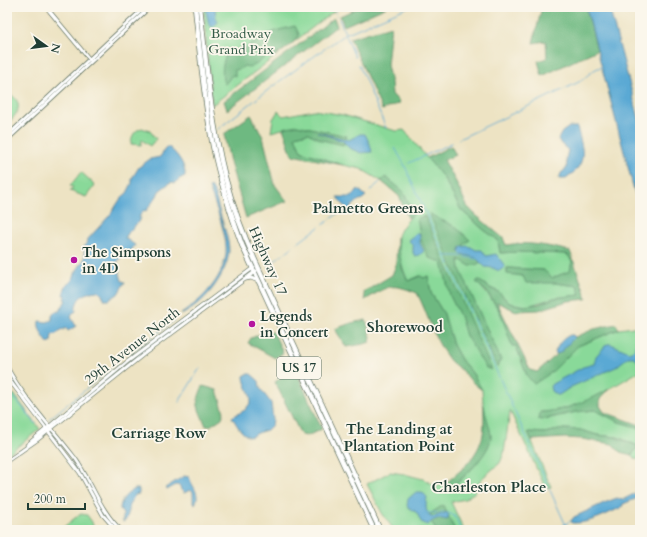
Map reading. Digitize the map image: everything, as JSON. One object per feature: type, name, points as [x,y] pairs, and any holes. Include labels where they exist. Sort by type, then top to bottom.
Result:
[{"type":"highway","name":"Highway 17","points":[[195,7],[210,129],[219,172],[230,211],[242,245],[256,268],[259,281],[374,530]]},
{"type":"highway","name":"Highway 17","points":[[200,7],[216,136],[224,171],[240,225],[256,268],[380,530]]},
{"type":"main road","points":[[46,7],[90,60]]},
{"type":"main road","points":[[7,140],[145,7]]},
{"type":"main road","points":[[7,136],[150,7]]},
{"type":"main road","name":"29th Avenue North","points":[[7,461],[256,268]]},
{"type":"main road","name":"29th Avenue North","points":[[49,428],[127,362],[256,268]]},
{"type":"main road","points":[[242,280],[249,278],[259,281]]},
{"type":"main road","points":[[7,367],[80,473],[103,515],[116,530]]},
{"type":"main road","points":[[7,376],[75,459],[112,521],[122,530]]},
{"type":"green space","name":"Broadway Grand Prix","points":[[203,7],[338,7],[338,8],[212,105]]},
{"type":"green space","points":[[360,7],[387,7],[344,26],[340,16]]},
{"type":"green space","points":[[542,7],[586,7],[597,50],[542,76],[538,61],[547,58],[546,41],[533,43]]},
{"type":"green space","points":[[334,18],[337,26],[227,110],[224,101]]},
{"type":"green space","points":[[295,26],[299,34],[295,41],[281,52],[273,56],[269,56],[262,40],[263,36]]},
{"type":"green space","points":[[391,26],[387,65],[392,94],[400,103],[382,110],[350,38]]},
{"type":"green space","points":[[258,41],[264,58],[258,64],[250,67],[244,66],[235,70],[235,76],[232,75],[224,84],[222,68],[227,53],[235,54],[240,47],[246,49],[251,43]]},
{"type":"green space","points":[[7,92],[16,100],[18,108],[15,116],[7,124]]},
{"type":"green space","points":[[314,110],[343,115],[396,131],[404,130],[443,177],[461,210],[498,240],[500,253],[517,252],[567,254],[572,261],[570,271],[552,278],[544,270],[507,268],[507,273],[555,283],[579,286],[581,295],[554,298],[527,306],[509,303],[499,292],[478,280],[476,282],[494,302],[501,314],[513,338],[527,376],[552,370],[578,346],[619,329],[640,326],[640,371],[605,392],[581,403],[555,411],[541,412],[542,420],[576,412],[595,410],[619,422],[640,428],[640,457],[637,460],[632,455],[638,446],[618,437],[597,435],[580,430],[564,429],[544,433],[528,432],[551,487],[545,487],[510,411],[504,453],[500,463],[481,479],[475,492],[465,499],[451,502],[464,530],[394,530],[382,513],[367,484],[390,472],[423,479],[434,485],[443,485],[447,492],[478,462],[488,447],[491,436],[484,412],[482,390],[453,345],[444,314],[431,293],[428,276],[424,278],[420,276],[408,281],[404,271],[399,253],[398,234],[414,214],[386,177],[381,181],[361,169],[343,165],[301,151],[295,136],[308,133],[322,140],[323,131],[297,125],[271,132],[273,119],[278,111],[283,116]]},
{"type":"green space","points":[[251,115],[263,137],[275,185],[287,201],[246,218],[230,162],[224,134]]},
{"type":"green space","points":[[297,125],[347,136],[343,145],[322,140],[308,133],[295,136],[301,151],[343,165],[292,155],[283,128]]},
{"type":"green space","points":[[142,128],[150,131],[156,139],[150,146],[142,140],[141,145],[131,144],[134,134],[137,130]]},
{"type":"green space","points":[[451,146],[456,155],[444,160],[467,206],[503,238],[506,245],[530,244],[570,251],[587,299],[568,301],[539,310],[516,311],[497,302],[530,370],[537,372],[573,338],[594,329],[616,324],[619,329],[578,346],[552,372],[534,384],[527,376],[516,346],[512,346],[499,309],[486,291],[476,282],[478,280],[499,292],[509,303],[524,306],[539,304],[554,298],[580,295],[578,286],[555,283],[526,283],[523,276],[507,274],[507,268],[544,270],[552,278],[570,271],[572,261],[567,254],[517,252],[500,253],[498,240],[461,210],[443,177],[427,158]]},
{"type":"green space","points":[[81,172],[95,185],[86,197],[70,191],[73,187],[70,186]]},
{"type":"green space","points":[[386,177],[403,191],[414,214],[408,218],[399,196],[381,181]]},
{"type":"green space","points":[[429,213],[459,230],[470,240],[464,244],[463,248],[480,257],[479,264],[470,266],[459,259],[460,269],[501,360],[497,367]]},
{"type":"green space","points":[[425,216],[492,370],[486,368],[466,336],[460,316],[450,296],[442,262],[429,258],[421,240],[417,218]]},
{"type":"green space","points":[[397,237],[402,268],[408,281],[420,276],[424,278],[428,276],[431,293],[444,314],[453,345],[482,390],[451,361],[443,350],[434,334],[417,293],[400,287],[390,287],[379,291],[365,300],[364,292],[392,275],[396,265]]},
{"type":"green space","points":[[366,320],[371,337],[370,342],[346,347],[335,329],[351,323]]},
{"type":"green space","points":[[269,331],[274,333],[283,353],[275,358],[248,343],[251,338]]},
{"type":"green space","points":[[293,369],[297,373],[322,429],[307,436],[301,435],[275,382]]},
{"type":"green space","points":[[203,386],[217,390],[224,412],[222,418],[210,426],[206,426],[198,406],[200,392]]},
{"type":"green space","points":[[610,388],[600,399],[600,406],[604,412],[640,425],[640,428],[619,422],[595,410],[576,412],[541,420],[538,419],[540,412],[570,407],[599,395]]},
{"type":"green space","points":[[14,394],[40,429],[7,455],[7,399]]},
{"type":"green space","points":[[484,405],[491,435],[490,442],[481,459],[446,493],[443,485],[468,463],[481,442],[484,431]]},
{"type":"green space","points":[[564,429],[581,430],[597,435],[615,437],[638,446],[632,455],[620,452],[612,444],[582,439],[565,438],[532,440],[528,432],[544,433]]},
{"type":"green space","points":[[443,505],[455,530],[436,530],[431,521],[430,514]]},
{"type":"green space","points":[[81,514],[87,515],[92,522],[94,530],[60,530],[75,518]]},
{"type":"water","points":[[205,7],[215,7],[218,22],[212,27],[209,25]]},
{"type":"water","points":[[586,7],[609,7],[640,122],[640,213]]},
{"type":"water","points":[[569,127],[577,127],[581,143],[582,156],[578,167],[573,173],[566,179],[559,179],[561,173],[567,168],[566,159],[568,150],[558,139],[562,132]]},
{"type":"water","points":[[317,132],[349,140],[360,134],[365,134],[372,152],[361,153],[349,148],[343,141]]},
{"type":"water","points":[[166,147],[169,147],[180,160],[184,168],[185,176],[179,179],[176,183],[171,182],[159,191],[146,211],[144,210],[139,217],[141,218],[139,221],[125,238],[135,245],[130,252],[124,253],[117,262],[122,281],[125,282],[118,294],[109,300],[105,300],[97,291],[81,297],[78,300],[76,311],[71,317],[76,326],[68,331],[66,328],[63,330],[62,329],[56,334],[52,335],[51,342],[48,343],[40,330],[39,321],[47,322],[52,320],[52,315],[54,312],[60,311],[66,300],[64,299],[66,295],[63,295],[66,285],[71,282],[85,258],[84,248],[88,239],[110,215],[121,198],[127,193],[132,183],[132,178],[139,167],[150,159],[160,157]]},
{"type":"water","points":[[211,187],[228,241],[229,251],[227,261],[219,280],[212,289],[198,304],[181,315],[203,296],[216,281],[224,263],[226,254],[225,239],[218,211],[209,188]]},
{"type":"water","points":[[358,189],[366,196],[348,210],[337,197],[352,197]]},
{"type":"water","points":[[418,232],[420,235],[420,243],[424,251],[420,255],[415,256],[413,253],[413,245],[408,240]]},
{"type":"water","points":[[467,246],[476,250],[482,250],[486,256],[496,254],[505,266],[504,268],[499,271],[493,268],[485,267],[476,258],[461,254],[459,252],[461,247]]},
{"type":"water","points":[[570,335],[575,337],[560,353],[556,354],[555,352],[559,344]]},
{"type":"water","points":[[640,337],[639,363],[634,357],[628,357],[616,367],[571,387],[559,395],[556,395],[551,391],[550,386],[552,384],[583,367],[594,364],[596,356],[607,344],[611,344],[629,352],[635,349],[637,340]]},
{"type":"water","points":[[251,374],[259,381],[260,388],[271,403],[273,420],[272,425],[267,430],[250,437],[242,431],[232,417],[245,410],[251,402],[244,379],[244,376]]},
{"type":"water","points":[[184,476],[189,477],[197,493],[197,500],[195,504],[193,502],[193,492],[190,490],[184,493],[180,486],[176,485],[167,490],[165,488]]},
{"type":"water","points":[[135,489],[139,489],[139,494],[135,495],[129,505],[126,520],[123,522],[123,514],[120,510],[122,500],[126,495]]},
{"type":"water","points":[[640,491],[640,497],[623,504],[622,507],[604,515],[585,522],[572,523],[571,521],[574,517],[604,503],[617,498],[622,500]]},
{"type":"water","points":[[416,492],[422,492],[427,497],[426,508],[430,516],[433,517],[447,512],[449,516],[447,520],[437,519],[428,525],[421,522],[417,513],[407,506],[408,499]]},
{"type":"waterway","points":[[334,7],[337,16]]},
{"type":"waterway","points":[[218,129],[273,86],[345,34],[408,7]]},
{"type":"waterway","points":[[339,19],[355,57]]},
{"type":"waterway","points":[[359,65],[386,128]]},
{"type":"waterway","points":[[459,139],[577,83],[595,69],[602,67]]},
{"type":"waterway","points":[[409,163],[452,143]]},
{"type":"waterway","points":[[395,148],[404,164],[513,408]]},
{"type":"waterway","points":[[370,191],[380,182]]},
{"type":"waterway","points":[[324,224],[340,212]]},
{"type":"waterway","points":[[298,243],[319,227]]},
{"type":"waterway","points":[[281,256],[294,246]]},
{"type":"waterway","points":[[445,256],[460,256],[477,259]]},
{"type":"waterway","points":[[268,266],[279,257]]},
{"type":"waterway","points":[[127,356],[175,320]]},
{"type":"waterway","points":[[49,419],[120,362]]},
{"type":"waterway","points":[[179,402],[200,368]]},
{"type":"waterway","points":[[7,387],[9,391]]},
{"type":"waterway","points":[[13,396],[36,424]]},
{"type":"waterway","points":[[514,410],[548,485]]},
{"type":"waterway","points":[[549,488],[568,530]]},
{"type":"waterway","points":[[426,512],[444,512]]},
{"type":"waterway","points":[[448,513],[455,517],[460,530]]},
{"type":"waterway","points":[[561,527],[570,521]]},
{"type":"place","name":"The Simpsons in 4D","points":[[74,260]]},
{"type":"place","name":"Legends in Concert","points":[[252,324]]},
{"type":"district","name":"Palmetto Greens","points":[[368,208]]},
{"type":"district","name":"Shorewood","points":[[405,327]]},
{"type":"district","name":"Carriage Row","points":[[159,433]]},
{"type":"district","name":"The Landing at Plantation Point","points":[[399,438]]},
{"type":"district","name":"Charleston Place","points":[[489,487]]}]
